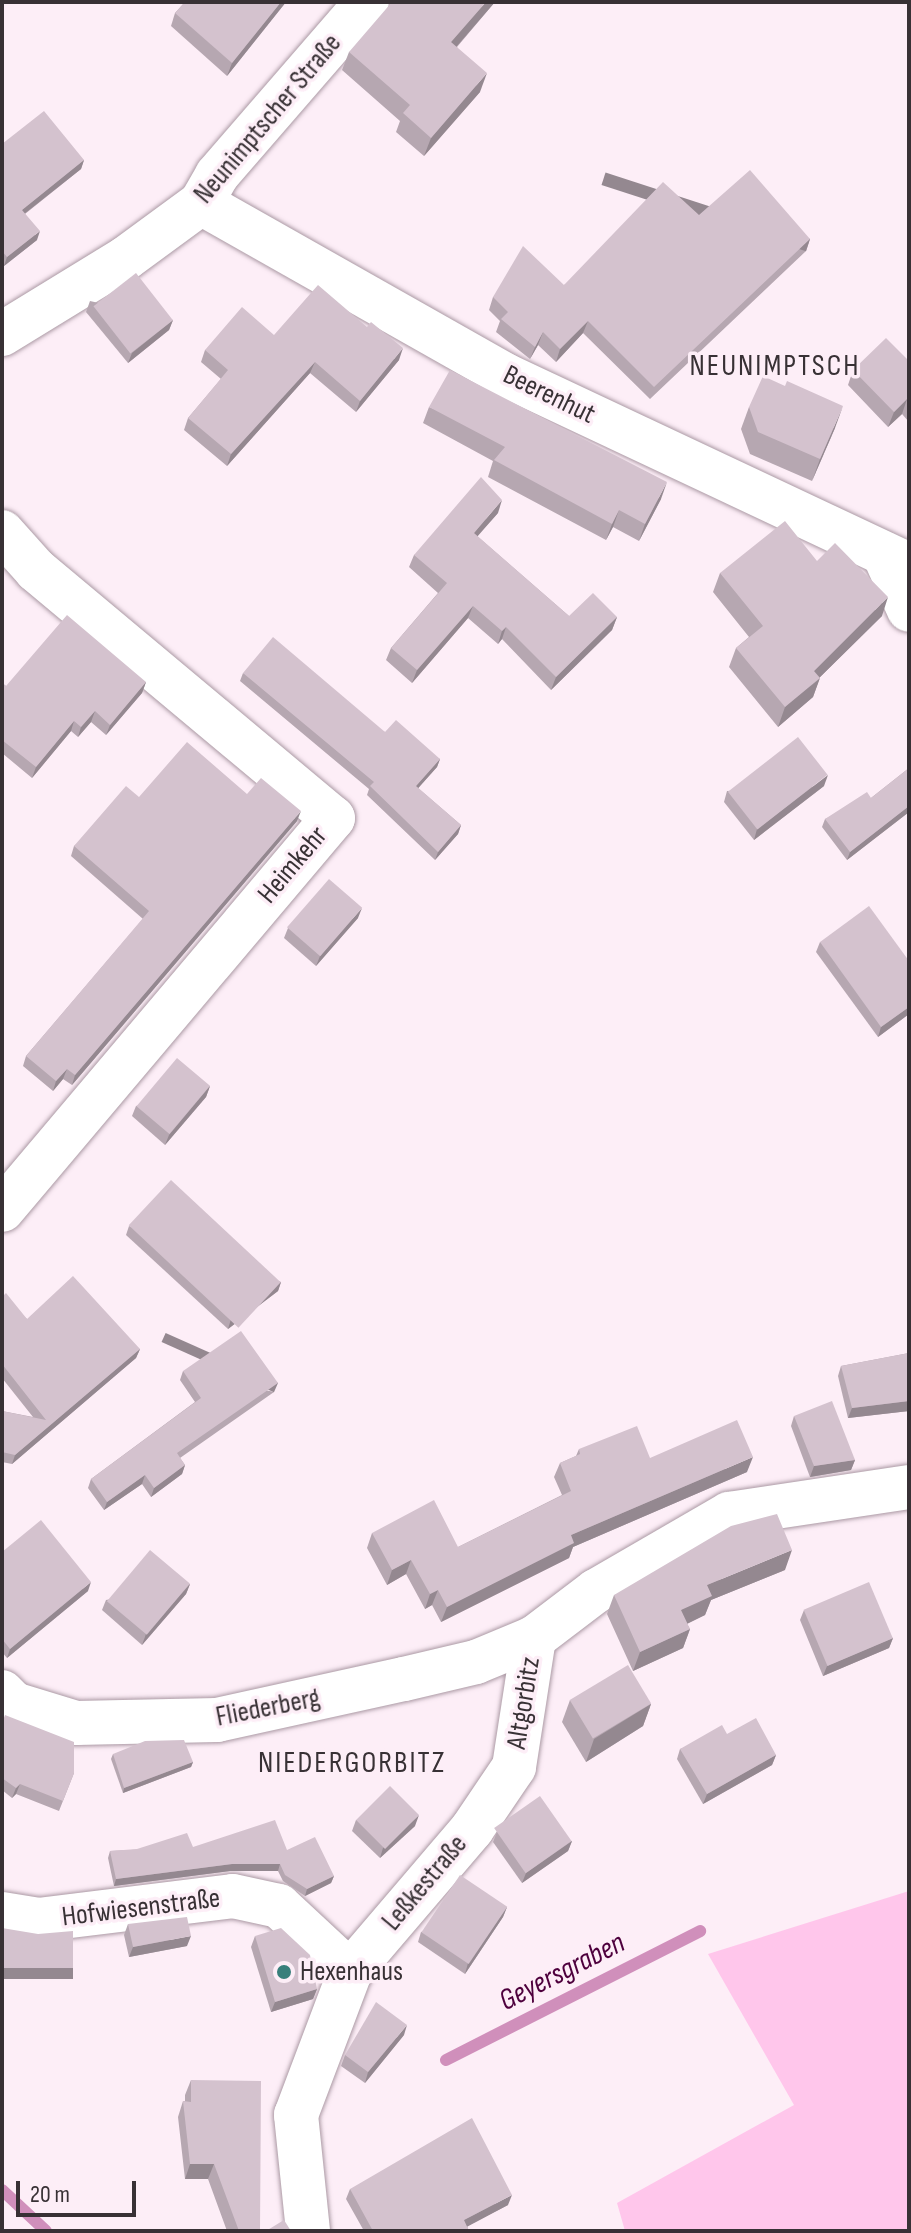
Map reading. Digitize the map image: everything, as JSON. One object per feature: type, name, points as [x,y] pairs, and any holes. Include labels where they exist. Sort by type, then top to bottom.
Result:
[{"type":"street","name":"Neunimptscher Straße","points":[[2,334],[126,258],[201,203],[217,175],[367,2]]},
{"type":"street","name":"Beerenhut","points":[[201,203],[505,375],[897,560]]},
{"type":"street","name":"Heimkehr","points":[[2,532],[36,570],[333,818],[2,1210]]},
{"type":"street","points":[[897,560],[909,610]]},
{"type":"street","points":[[534,1638],[596,1591],[729,1514],[909,1487]]},
{"type":"street","name":"Fliederberg","points":[[2,1692],[14,1704],[76,1723],[217,1720],[476,1662],[534,1638]]},
{"type":"street","name":"Altgorbitz","points":[[514,1767],[534,1638]]},
{"type":"street","name":"Leßkestraße","points":[[308,2231],[296,2115],[350,1972],[472,1829],[514,1767]]},
{"type":"street","name":"Hofwiesenstraße","points":[[2,1914],[38,1920],[233,1896],[279,1906],[350,1972]]},
{"type":"shaded area","points":[[909,1891],[909,2231],[625,2231],[617,2203],[794,2105],[708,1954]]},
{"type":"building","points":[[185,2],[281,2],[232,63],[175,13]]},
{"type":"building","points":[[392,2],[486,2],[451,42],[487,73],[431,138],[403,113],[410,105],[349,52]]},
{"type":"building","points":[[44,111],[84,160],[22,210],[40,231],[7,257],[2,251],[2,144]]},
{"type":"building","points":[[750,170],[810,239],[654,387],[588,321],[560,349],[543,332],[535,347],[501,319],[508,312],[493,297],[523,246],[564,285],[663,182],[699,215]]},
{"type":"building","points":[[136,273],[173,320],[130,354],[93,306]]},
{"type":"building","points":[[318,285],[367,327],[371,322],[403,348],[360,401],[315,362],[231,454],[188,418],[228,370],[205,350],[242,307],[274,335]]},
{"type":"building","points":[[886,338],[909,361],[909,401],[907,399],[894,412],[853,370]]},
{"type":"building","points":[[450,370],[667,482],[645,524],[619,510],[612,524],[494,460],[505,447],[429,407]]},
{"type":"building","points":[[763,376],[785,386],[787,381],[843,406],[820,459],[758,432],[749,407]]},
{"type":"building","points":[[481,477],[502,500],[474,533],[569,616],[593,593],[617,617],[556,677],[506,627],[502,631],[473,606],[417,670],[391,648],[447,583],[414,555]]},
{"type":"building","points":[[785,521],[817,561],[835,543],[888,597],[814,671],[820,678],[785,707],[736,648],[763,626],[720,573]]},
{"type":"building","points":[[67,615],[146,682],[110,725],[95,711],[81,727],[74,721],[36,767],[2,740],[2,683],[6,686]]},
{"type":"building","points":[[273,637],[385,732],[396,720],[440,759],[416,786],[461,825],[438,852],[370,786],[374,782],[243,673]]},
{"type":"building","points":[[798,737],[828,775],[757,830],[728,792]]},
{"type":"building","points":[[187,742],[247,794],[261,778],[301,811],[75,1075],[67,1069],[56,1081],[26,1056],[149,911],[74,846],[126,786],[139,797]]},
{"type":"building","points":[[909,768],[909,806],[850,852],[825,819],[867,792],[871,798]]},
{"type":"building","points":[[329,879],[362,908],[320,956],[287,927]]},
{"type":"building","points":[[869,906],[909,961],[909,1007],[881,1027],[820,942]]},
{"type":"building","points":[[177,1058],[210,1086],[169,1134],[137,1106]]},
{"type":"building","points":[[171,1180],[281,1282],[238,1328],[129,1225]]},
{"type":"building","points":[[73,1276],[140,1349],[15,1455],[2,1452],[2,1411],[46,1420],[2,1364],[2,1297],[6,1293],[27,1319]]},
{"type":"building","points":[[241,1331],[278,1383],[177,1453],[185,1465],[154,1488],[145,1475],[107,1502],[91,1479],[201,1398],[183,1371]]},
{"type":"building","points":[[909,1353],[909,1401],[852,1408],[841,1366]]},
{"type":"building","points":[[832,1401],[855,1460],[814,1466],[794,1416]]},
{"type":"building","points":[[737,1420],[753,1457],[571,1535],[574,1543],[447,1607],[438,1590],[430,1594],[411,1560],[392,1570],[372,1533],[434,1500],[458,1547],[571,1491],[560,1463],[580,1454],[579,1449],[637,1426],[650,1458]]},
{"type":"building","points":[[777,1514],[792,1550],[707,1585],[712,1596],[681,1610],[690,1629],[640,1652],[614,1595],[731,1526]]},
{"type":"building","points":[[41,1520],[91,1582],[10,1649],[2,1639],[2,1552]]},
{"type":"building","points":[[150,1550],[190,1583],[147,1635],[107,1601]]},
{"type":"building","points":[[869,1582],[893,1638],[827,1666],[804,1610]]},
{"type":"building","points":[[628,1665],[651,1704],[593,1739],[570,1700]]},
{"type":"building","points":[[5,1715],[74,1742],[74,1773],[63,1801],[20,1784],[16,1788],[2,1778],[2,1723]]},
{"type":"building","points":[[756,1718],[776,1755],[707,1794],[680,1749],[722,1725],[727,1734]]},
{"type":"building","points":[[184,1740],[193,1762],[124,1788],[113,1754],[145,1741]]},
{"type":"building","points":[[390,1786],[419,1815],[385,1849],[356,1820]]},
{"type":"building","points":[[540,1796],[572,1841],[526,1873],[494,1828]]},
{"type":"building","points":[[275,1820],[287,1850],[315,1837],[334,1876],[307,1889],[285,1875],[280,1864],[232,1864],[116,1879],[110,1851],[137,1849],[187,1833],[193,1847]]},
{"type":"building","points":[[460,1875],[507,1907],[469,1964],[421,1932]]},
{"type":"building","points":[[187,1917],[191,1936],[133,1947],[128,1924]]},
{"type":"building","points":[[2,1928],[38,1934],[73,1931],[73,1968],[2,1968]]},
{"type":"building","name":"Hexenhaus","points":[[281,1928],[310,1955],[317,1989],[275,2002],[255,1936]]},
{"type":"building","points":[[376,2002],[407,2025],[368,2072],[345,2055]]},
{"type":"building","points":[[191,2080],[261,2081],[260,2231],[239,2231],[214,2164],[190,2164],[183,2101],[191,2102]]},
{"type":"building","points":[[472,2118],[512,2195],[464,2220],[469,2231],[373,2231],[350,2189]]},
{"type":"building","points":[[284,2220],[291,2231],[266,2231]]},
{"type":"waterway","name":"Geyersgraben","points":[[446,2060],[700,1931]]},
{"type":"waterway","points":[[2,2190],[46,2231]]},
{"type":"place","name":"Hexenhaus","points":[[284,1972]]},
{"type":"district","name":"NEUNIMPTSCH","points":[[775,366]]},
{"type":"district","name":"NIEDERGORBITZ","points":[[352,1763]]}]
